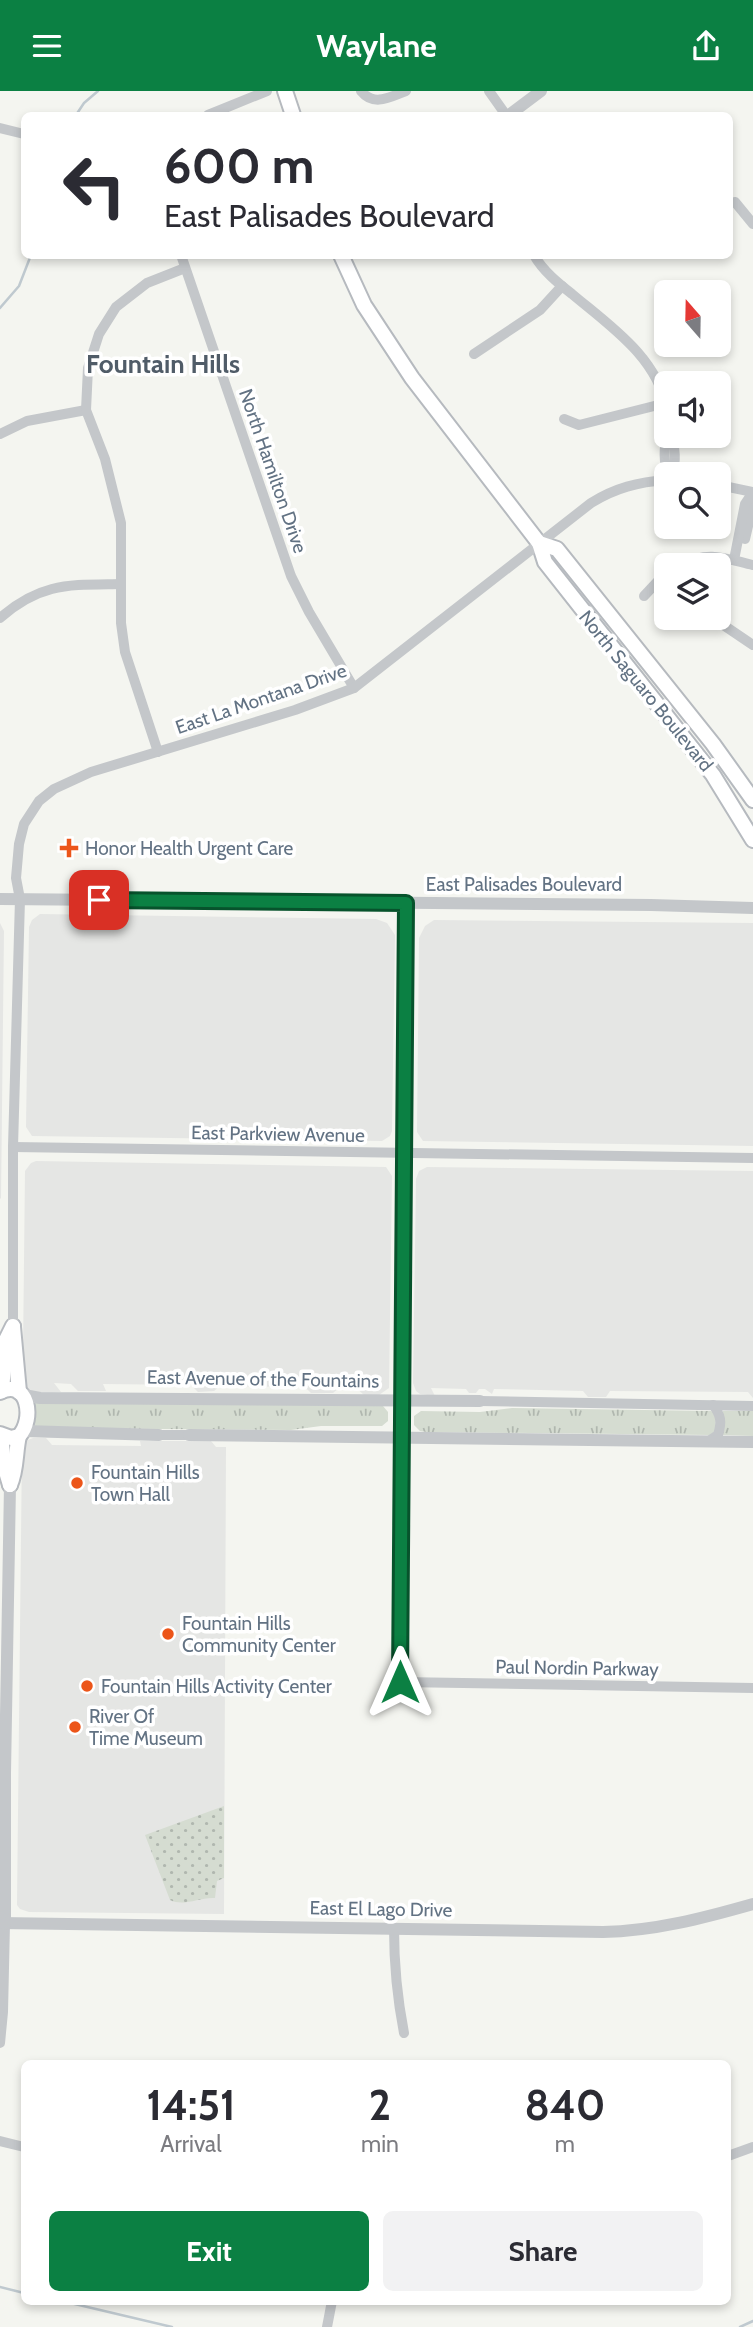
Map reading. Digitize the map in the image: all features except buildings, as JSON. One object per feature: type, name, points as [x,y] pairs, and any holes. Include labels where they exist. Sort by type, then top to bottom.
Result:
[{"type":"main road","points":[[285,91],[292,112]]},
{"type":"main road","name":"North Saguaro Boulevard","points":[[343,259],[364,305],[412,378],[539,543],[545,562],[713,775],[753,840]]},
{"type":"main road","name":"North Saguaro Boulevard","points":[[539,543],[557,549],[713,744],[753,800]]},
{"type":"main road","points":[[13,1326],[6,1340],[1,1392],[10,1388],[21,1393]]},
{"type":"main road","points":[[10,1485],[16,1471],[15,1451],[28,1421],[28,1412],[21,1393],[13,1326]]},
{"type":"main road","points":[[10,1485],[4,1465],[1,1435],[11,1438],[22,1434]]},
{"type":"street","points":[[215,112],[267,91]]},
{"type":"street","points":[[361,91],[369,99],[376,100],[406,91]]},
{"type":"street","points":[[489,91],[506,112]]},
{"type":"street","points":[[512,112],[541,91]]},
{"type":"street","points":[[0,128],[21,133]]},
{"type":"street","points":[[735,202],[753,224]]},
{"type":"street","name":"North Hamilton Drive","points":[[182,259],[291,576],[309,613],[354,688]]},
{"type":"street","points":[[537,259],[562,286],[621,335],[654,374]]},
{"type":"street","points":[[158,752],[124,652],[121,623],[121,523],[105,459],[86,410],[88,367],[99,334],[116,307],[147,283],[185,268]]},
{"type":"street","points":[[474,354],[540,310],[562,286]]},
{"type":"street","points":[[564,419],[579,425],[654,409]]},
{"type":"street","points":[[0,434],[27,421],[86,410]]},
{"type":"street","name":"East La Montana Drive","points":[[13,1326],[13,1147],[20,899],[16,878],[19,843],[24,824],[39,801],[68,782],[295,710],[354,688],[591,503],[616,489],[654,481]]},
{"type":"street","points":[[731,487],[753,492],[745,504],[737,561]]},
{"type":"street","points":[[731,560],[753,565]]},
{"type":"street","points":[[0,618],[23,600],[45,590],[73,585],[121,584]]},
{"type":"street","points":[[644,596],[654,585]]},
{"type":"street","points":[[731,630],[753,645]]},
{"type":"street","name":"East Palisades Boulevard","points":[[0,899],[753,908]]},
{"type":"street","points":[[402,1436],[406,903]]},
{"type":"street","name":"East Parkview Avenue","points":[[13,1147],[753,1158]]},
{"type":"street","name":"East Avenue of the Fountains","points":[[21,1393],[40,1398],[753,1406]]},
{"type":"street","points":[[708,1441],[718,1435],[721,1425],[721,1416],[713,1405]]},
{"type":"street","points":[[22,1434],[402,1436],[753,1442]]},
{"type":"street","name":"Paul Nordin Parkway","points":[[402,1436],[400,1682],[753,1688]]},
{"type":"street","points":[[0,2043],[3,2011],[2,1924],[10,1485]]},
{"type":"street","name":"East El Lago Drive","points":[[2,1924],[629,1932],[679,1923],[753,1904]]},
{"type":"street","points":[[394,1928],[396,1989],[404,2033]]},
{"type":"street","points":[[0,2141],[21,2146]]},
{"type":"street","points":[[731,2155],[753,2147]]},
{"type":"street","points":[[327,2327],[331,2305]]},
{"type":"shaded area","points":[[40,914],[376,919],[387,923],[395,935],[390,1136],[382,1141],[32,1136],[26,1127],[29,927],[32,920]]},
{"type":"shaded area","points":[[434,920],[753,923],[753,1146],[423,1141],[417,1132],[419,938],[425,926]]},
{"type":"shaded area","points":[[0,923],[4,931],[1,1199],[0,1198]]},
{"type":"shaded area","points":[[36,1161],[386,1167],[392,1176],[389,1388],[379,1395],[364,1395],[355,1387],[340,1387],[333,1393],[311,1393],[305,1387],[220,1386],[214,1391],[198,1392],[191,1385],[103,1384],[106,1391],[78,1391],[71,1384],[54,1383],[61,1392],[42,1394],[26,1390],[20,1370],[23,1353],[25,1171]]},
{"type":"shaded area","points":[[427,1167],[753,1171],[753,1398],[748,1392],[610,1391],[606,1397],[588,1397],[583,1391],[494,1389],[492,1394],[485,1389],[469,1393],[466,1389],[431,1388],[435,1396],[420,1394],[413,1383],[416,1179],[419,1171]]},
{"type":"shaded area","points":[[46,1438],[52,1445],[141,1446],[140,1441],[211,1441],[216,1447],[226,1447],[224,1914],[29,1912],[17,1905],[22,1447],[25,1441]]},
{"type":"green space","points":[[31,1399],[383,1406],[388,1412],[388,1421],[382,1426],[321,1426],[291,1430],[31,1428]]},
{"type":"green space","points":[[512,1408],[711,1411],[715,1413],[716,1431],[710,1435],[426,1432],[420,1431],[414,1425],[414,1416],[421,1411],[480,1412]]},
{"type":"green space","points":[[723,1411],[753,1411],[753,1436],[723,1435]]},
{"type":"green space","points":[[224,1806],[224,1878],[217,1881],[215,1898],[181,1903],[170,1900],[145,1835]]},
{"type":"waterway","points":[[78,112],[98,91]]},
{"type":"waterway","points":[[0,308],[19,286],[29,259]]},
{"type":"waterway","points":[[0,2287],[21,2292]]},
{"type":"waterway","points":[[79,2305],[172,2327]]},
{"type":"waterway","points":[[740,2327],[753,2321]]},
{"type":"place","name":"Honor Health Urgent Care","points":[[69,848]]},
{"type":"place","name":"Fountain Hills Town Hall","points":[[77,1483]]},
{"type":"place","name":"Fountain Hills Community Center","points":[[168,1634]]},
{"type":"place","name":"Fountain Hills Activity Center","points":[[87,1686]]},
{"type":"place","name":"River Of Time Museum","points":[[75,1727]]},
{"type":"district","name":"Fountain Hills","points":[[163,364]]},
{"type":"route","points":[[99,900],[406,903],[400,1682]]}]
